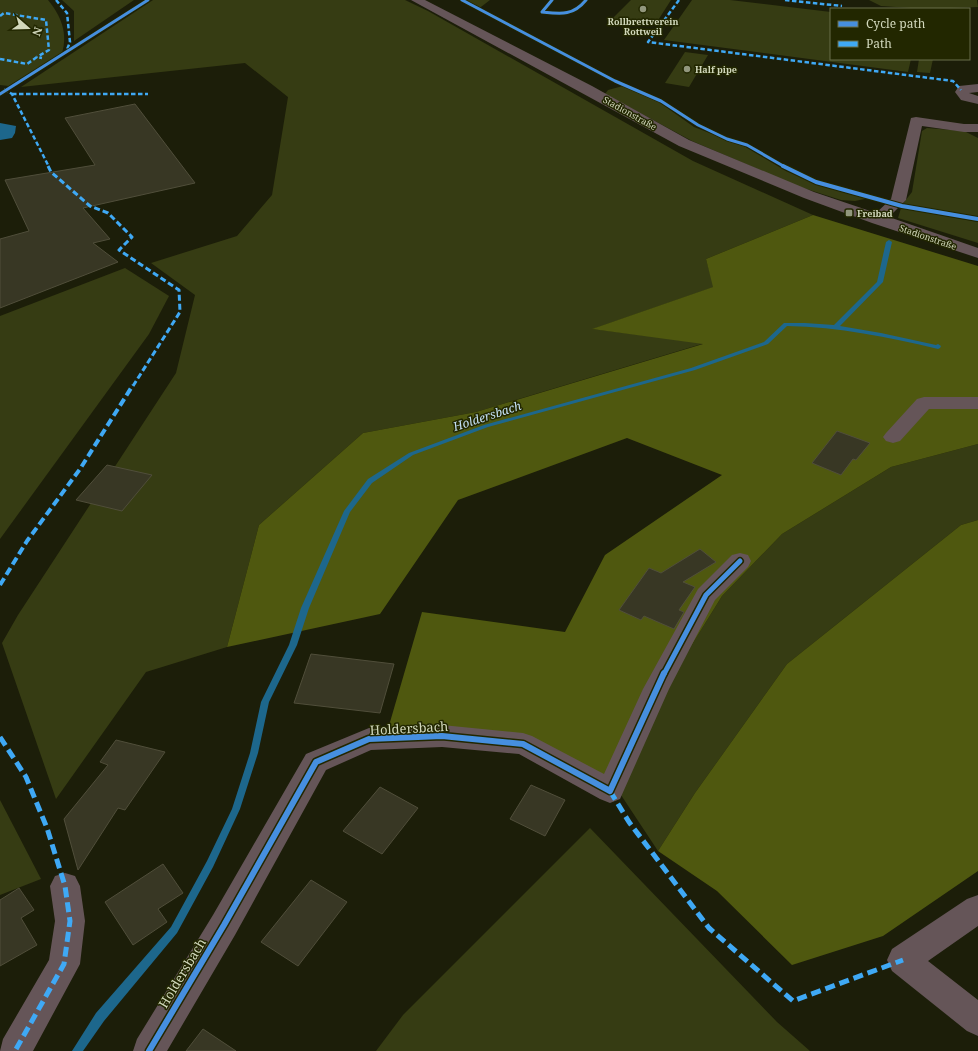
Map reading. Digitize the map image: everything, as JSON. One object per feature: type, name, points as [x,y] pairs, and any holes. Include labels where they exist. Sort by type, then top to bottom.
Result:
[{"type":"street","name":"Stadionstraße","points":[[417,0],[587,89],[684,143],[850,211],[978,253]]},
{"type":"street","points":[[978,88],[964,89],[961,92],[966,97],[978,100]]},
{"type":"street","points":[[878,220],[898,200],[898,194],[916,121],[964,128],[978,128]]},
{"type":"street","points":[[850,211],[886,196],[898,194]]},
{"type":"street","points":[[893,437],[924,403],[978,403]]},
{"type":"street","name":"Holdersbach","points":[[149,1051],[224,925],[316,762],[369,739],[442,736],[523,744],[610,791],[656,689],[706,595],[740,561]]},
{"type":"street","points":[[15,1051],[64,964],[70,921],[65,886]]},
{"type":"street","points":[[978,909],[903,960],[978,1020]]},
{"type":"green space","points":[[0,0],[48,0],[57,12],[64,32],[64,46],[62,53],[9,86],[0,85]]},
{"type":"green space","points":[[62,0],[134,0],[74,41],[74,11]]},
{"type":"green space","points":[[153,0],[405,0],[428,11],[693,161],[813,215],[706,259],[714,287],[593,329],[705,343],[476,412],[363,433],[259,525],[227,647],[146,672],[56,799],[2,643],[18,615],[176,373],[195,295],[151,263],[237,236],[272,195],[288,97],[245,63],[21,87]]},
{"type":"green space","points":[[464,0],[490,0],[477,10],[463,2]]},
{"type":"green space","name":"Rollbrettverein Rottweil","points":[[631,0],[671,0],[655,25],[612,19]]},
{"type":"green space","points":[[692,0],[730,0],[830,12],[830,60],[911,60],[908,72],[664,40]]},
{"type":"green space","points":[[869,0],[977,0],[978,7],[910,8],[881,6]]},
{"type":"green space","name":"Half pipe","points":[[685,52],[708,55],[689,87],[665,83]]},
{"type":"green space","points":[[919,60],[933,60],[930,73],[917,72]]},
{"type":"green space","points":[[623,86],[659,102],[694,127],[744,146],[786,171],[817,184],[869,198],[855,201],[841,200],[797,186],[692,141],[605,94],[608,90]]},
{"type":"green space","points":[[927,128],[964,131],[978,138],[978,217],[902,205],[912,192],[922,131]]},
{"type":"green space","points":[[901,208],[978,222],[978,243],[898,218]]},
{"type":"green space","points":[[813,215],[978,266],[978,444],[891,467],[782,534],[722,596],[662,693],[619,792],[522,738],[388,729],[422,612],[565,632],[605,555],[722,475],[627,438],[458,500],[380,614],[227,647],[259,525],[363,433],[476,412],[703,344],[592,329],[713,287],[706,259]]},
{"type":"green space","points":[[125,268],[169,296],[149,334],[0,539],[0,316]]},
{"type":"green space","points":[[978,444],[978,520],[961,525],[787,664],[695,793],[658,851],[619,792],[662,693],[722,596],[782,534],[891,467]]},
{"type":"green space","points":[[978,520],[978,871],[883,936],[792,965],[717,891],[658,851],[695,793],[787,664],[961,525]]},
{"type":"green space","points":[[0,800],[41,879],[0,895]]},
{"type":"green space","points":[[590,828],[777,1022],[810,1051],[376,1051],[403,1015]]},
{"type":"water","points":[[0,123],[16,126],[15,133],[12,138],[0,140]]},
{"type":"building","points":[[135,104],[195,183],[83,208],[110,239],[93,243],[118,262],[0,308],[0,239],[29,231],[5,180],[95,165],[65,118]]},
{"type":"building","points":[[837,431],[870,443],[856,460],[853,459],[841,475],[812,463]]},
{"type":"building","points":[[107,465],[152,475],[122,511],[76,500]]},
{"type":"building","points":[[700,549],[716,562],[683,582],[695,587],[679,610],[684,612],[674,629],[644,616],[641,620],[619,610],[649,568],[661,573]]},
{"type":"building","points":[[311,654],[394,664],[380,713],[294,703]]},
{"type":"building","points":[[116,740],[165,752],[125,810],[118,808],[78,870],[64,819],[108,765],[100,762]]},
{"type":"building","points":[[531,785],[565,800],[545,836],[510,819]]},
{"type":"building","points":[[380,787],[418,808],[382,854],[343,831]]},
{"type":"building","points":[[163,864],[183,893],[158,909],[167,922],[133,945],[105,902]]},
{"type":"building","points":[[311,880],[347,902],[298,966],[261,942]]},
{"type":"building","points":[[19,888],[34,910],[21,918],[37,945],[0,966],[0,900]]},
{"type":"building","points":[[203,1029],[236,1051],[186,1051]]},
{"type":"waterway","name":"Holdersbach","points":[[836,327],[880,282],[889,242]]},
{"type":"waterway","name":"Holdersbach","points":[[77,1051],[100,1017],[174,930],[210,864],[236,809],[254,753],[265,702],[293,645],[305,608],[347,511],[370,481],[411,454],[486,426],[693,369],[766,343],[786,324],[805,324],[843,328],[938,346]]},
{"type":"marked path","points":[[56,0],[67,13],[70,42],[66,52]]},
{"type":"marked path","points":[[679,0],[648,42],[953,81],[961,90]]},
{"type":"marked path","points":[[785,0],[842,6]]},
{"type":"marked path","points":[[0,16],[4,13],[46,20],[49,50],[37,57]]},
{"type":"marked path","points":[[0,59],[27,64],[37,57],[42,58]]},
{"type":"marked path","points":[[0,585],[27,541],[80,469],[180,312],[179,290],[119,250],[132,237],[108,213],[90,206],[51,172],[12,94],[8,90],[4,89]]},
{"type":"marked path","points":[[12,94],[148,94]]},
{"type":"marked path","points":[[0,737],[26,777],[47,828],[65,886],[70,921],[64,964],[15,1051]]},
{"type":"marked path","points":[[610,791],[629,822],[709,928],[793,1001],[903,960]]},
{"type":"cycle path","points":[[0,94],[148,0]]},
{"type":"cycle path","points":[[462,0],[615,81],[661,101],[698,125],[727,139],[747,145],[789,170],[816,182],[902,206],[978,219]]},
{"type":"cycle path","points":[[552,0],[542,12],[561,14],[572,13],[586,0]]},
{"type":"cycle path","points":[[149,1051],[224,925],[316,762],[369,739],[442,736],[523,744],[610,791],[656,689],[706,595],[740,561]]},
{"type":"place","name":"Rollbrettverein Rottweil","points":[[643,9]]},
{"type":"place","name":"Half pipe","points":[[687,69]]},
{"type":"place","name":"Freibad","points":[[849,213]]}]
